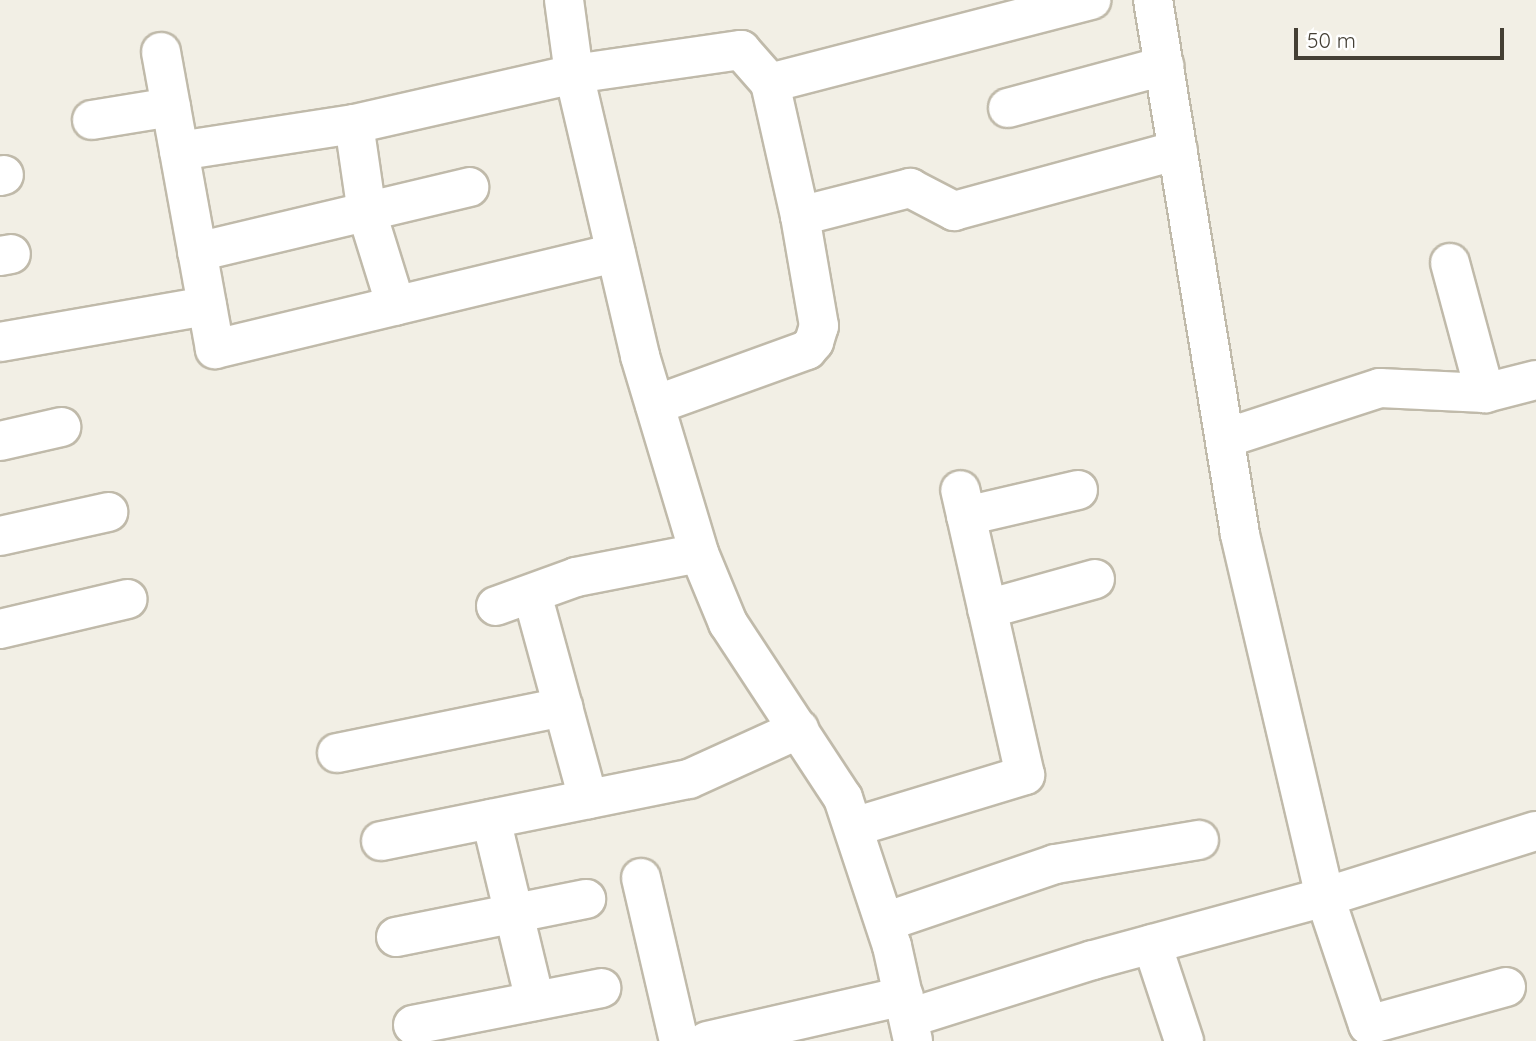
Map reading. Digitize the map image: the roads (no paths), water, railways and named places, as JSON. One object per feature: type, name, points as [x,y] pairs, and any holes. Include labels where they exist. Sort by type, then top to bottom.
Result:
[{"type":"street","points":[[564,0],[574,74],[616,253],[654,405],[699,553],[728,622],[843,798],[885,922],[908,1018]]},
{"type":"street","points":[[770,83],[1091,0]]},
{"type":"street","points":[[1153,0],[1240,534],[1325,897],[1368,1025],[1506,987]]},
{"type":"street","points":[[179,151],[354,124],[574,74],[741,50],[770,83],[800,216],[819,326],[814,342],[807,350],[654,405]]},
{"type":"street","points":[[161,52],[215,349],[616,253]]},
{"type":"street","points":[[1008,108],[1164,66]]},
{"type":"street","points":[[92,120],[171,107]]},
{"type":"street","points":[[354,124],[367,213],[396,306]]},
{"type":"street","points":[[800,216],[909,188],[954,211],[1178,150]]},
{"type":"street","points":[[197,252],[469,187]]},
{"type":"street","points":[[1450,263],[1485,393]]},
{"type":"street","points":[[0,342],[207,306]]},
{"type":"street","points":[[1226,438],[1380,388],[1485,393],[1536,380]]},
{"type":"street","points":[[0,441],[61,427]]},
{"type":"street","points":[[854,827],[1025,775],[963,503],[1078,490]]},
{"type":"street","points":[[0,536],[107,512]]},
{"type":"street","points":[[496,606],[576,577],[699,553]]},
{"type":"street","points":[[987,609],[1095,579]]},
{"type":"street","points":[[0,629],[128,599]]},
{"type":"street","points":[[537,612],[588,799]]},
{"type":"street","points":[[337,753],[563,707]]},
{"type":"street","points":[[381,841],[689,779],[799,729]]},
{"type":"street","points":[[492,819],[535,1001]]},
{"type":"street","points":[[707,1041],[908,1018],[1152,944],[1325,897],[1536,831]]},
{"type":"street","points":[[885,922],[1055,864],[1199,840]]},
{"type":"street","points":[[641,878],[679,1041]]},
{"type":"street","points":[[396,937],[586,899]]},
{"type":"street","points":[[1152,944],[1184,1041]]},
{"type":"street","points":[[413,1025],[601,988]]}]
